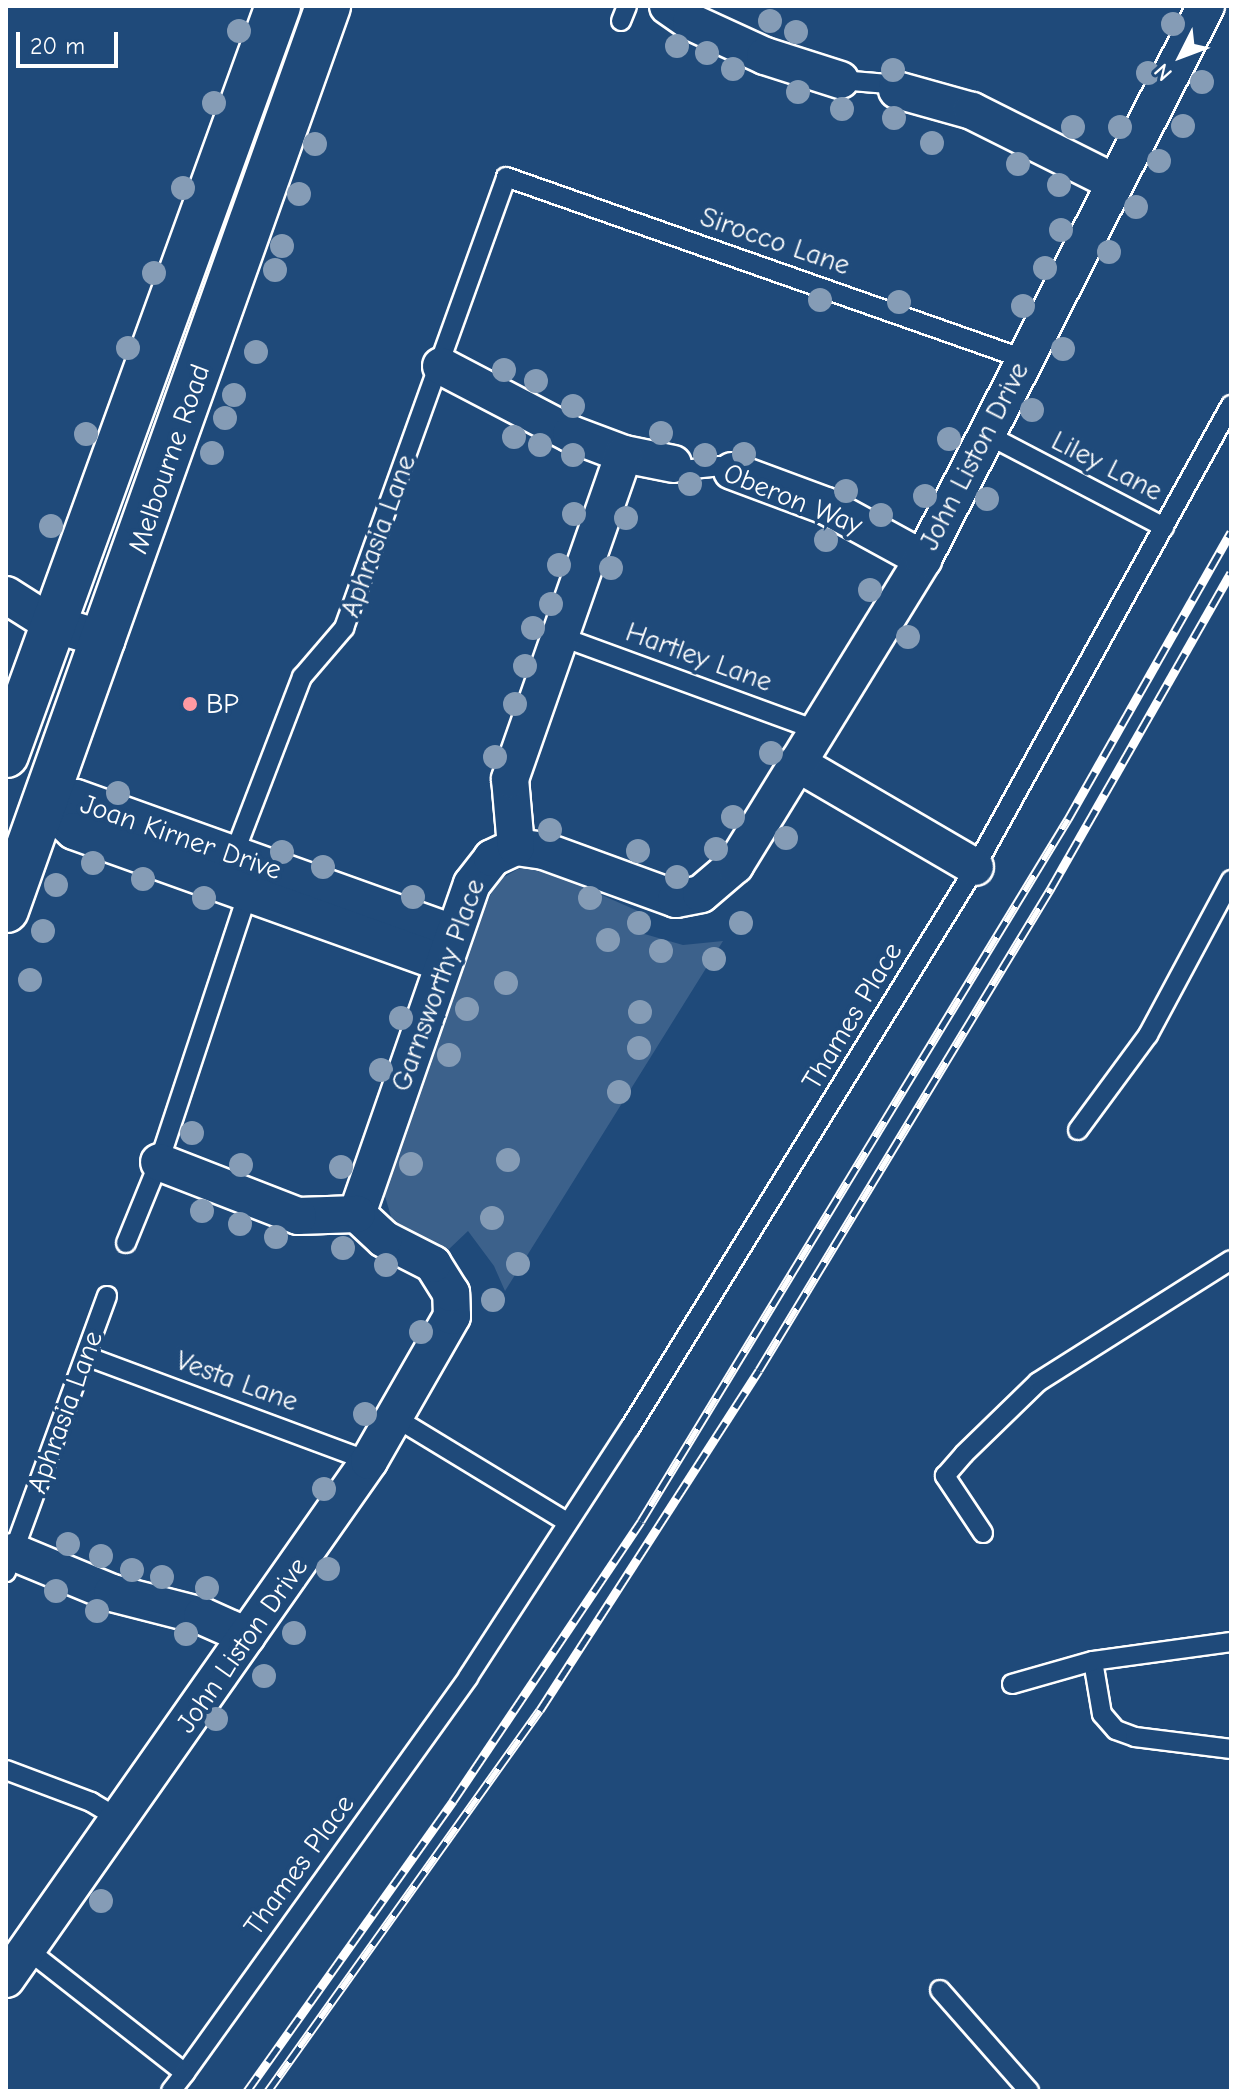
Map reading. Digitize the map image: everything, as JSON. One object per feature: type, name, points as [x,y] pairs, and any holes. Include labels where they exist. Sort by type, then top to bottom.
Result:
[{"type":"main road","name":"Melbourne Road","points":[[6,755],[50,623],[278,6]]},
{"type":"main road","name":"Melbourne Road","points":[[6,910],[25,801],[106,640],[328,6]]},
{"type":"street","points":[[668,6],[691,22],[765,56],[840,80]]},
{"type":"street","name":"John Liston Drive","points":[[516,847],[544,851],[666,898],[690,897],[711,887],[740,858],[923,559],[1206,6]]},
{"type":"street","points":[[897,90],[972,111],[1114,182]]},
{"type":"street","name":"Oberon Way","points":[[441,366],[482,383],[564,431],[624,454],[673,464]]},
{"type":"street","points":[[516,847],[509,785],[624,454]]},
{"type":"street","name":"Oberon Way","points":[[732,471],[826,506],[923,559]]},
{"type":"street","points":[[6,595],[50,623],[106,640]]},
{"type":"street","points":[[797,763],[975,867]]},
{"type":"street","name":"Joan Kirner Drive","points":[[25,801],[76,798],[234,854],[447,948]]},
{"type":"street","name":"Joan Kirner Drive","points":[[25,801],[74,831],[248,893],[447,948]]},
{"type":"street","name":"Garnsworthy Place","points":[[357,1214],[447,948],[478,872],[497,854],[516,847]]},
{"type":"street","points":[[234,854],[248,893]]},
{"type":"street","points":[[159,1162],[298,1216],[357,1214]]},
{"type":"street","name":"John Liston Drive","points":[[6,1979],[121,1820],[369,1461],[449,1329],[452,1297],[429,1261],[384,1239],[357,1214]]},
{"type":"street","points":[[10,1562],[202,1616],[247,1636]]},
{"type":"lane","points":[[840,80],[897,90]]},
{"type":"lane","name":"Sirocco Lane","points":[[506,177],[1024,359]]},
{"type":"lane","name":"Aphrasia Lane","points":[[234,854],[302,677],[344,628],[441,366],[506,177]]},
{"type":"lane","name":"Liley Lane","points":[[986,434],[1164,527],[1231,405]]},
{"type":"lane","name":"Oberon Way","points":[[673,464],[683,470],[719,466],[732,471]]},
{"type":"lane","name":"Thames Place","points":[[185,2073],[468,1677],[567,1522],[975,867],[1164,527]]},
{"type":"lane","name":"Hartley Lane","points":[[562,637],[816,730]]},
{"type":"lane","points":[[1078,1130],[1166,1007],[1231,880]]},
{"type":"lane","points":[[126,1243],[159,1162],[248,893]]},
{"type":"lane","points":[[983,1533],[945,1476],[964,1454],[1038,1382],[1231,1260]]},
{"type":"lane","name":"Aphrasia Lane","points":[[10,1562],[107,1296]]},
{"type":"lane","name":"Vesta Lane","points":[[86,1356],[369,1461]]},
{"type":"lane","points":[[396,1418],[567,1522]]},
{"type":"lane","points":[[1012,1684],[1093,1661],[1231,1642]]},
{"type":"lane","points":[[1093,1661],[1102,1714],[1116,1730],[1135,1737],[1231,1749]]},
{"type":"lane","points":[[6,1770],[91,1802],[121,1820]]},
{"type":"lane","points":[[28,1950],[185,2073],[171,2091]]},
{"type":"lane","points":[[940,1990],[1029,2091]]},
{"type":"shaded area","points":[[522,867],[552,873],[647,915],[641,933],[683,945],[723,941],[505,1291],[494,1266],[468,1231],[447,1251],[393,1223],[384,1193],[486,905],[497,881]]},
{"type":"railway","points":[[247,2091],[453,1801],[641,1521],[1068,819],[1231,532]]},
{"type":"railway","points":[[268,2091],[540,1710],[759,1370],[1051,888],[1231,573]]},
{"type":"place","name":"BP","points":[[190,704]]}]
